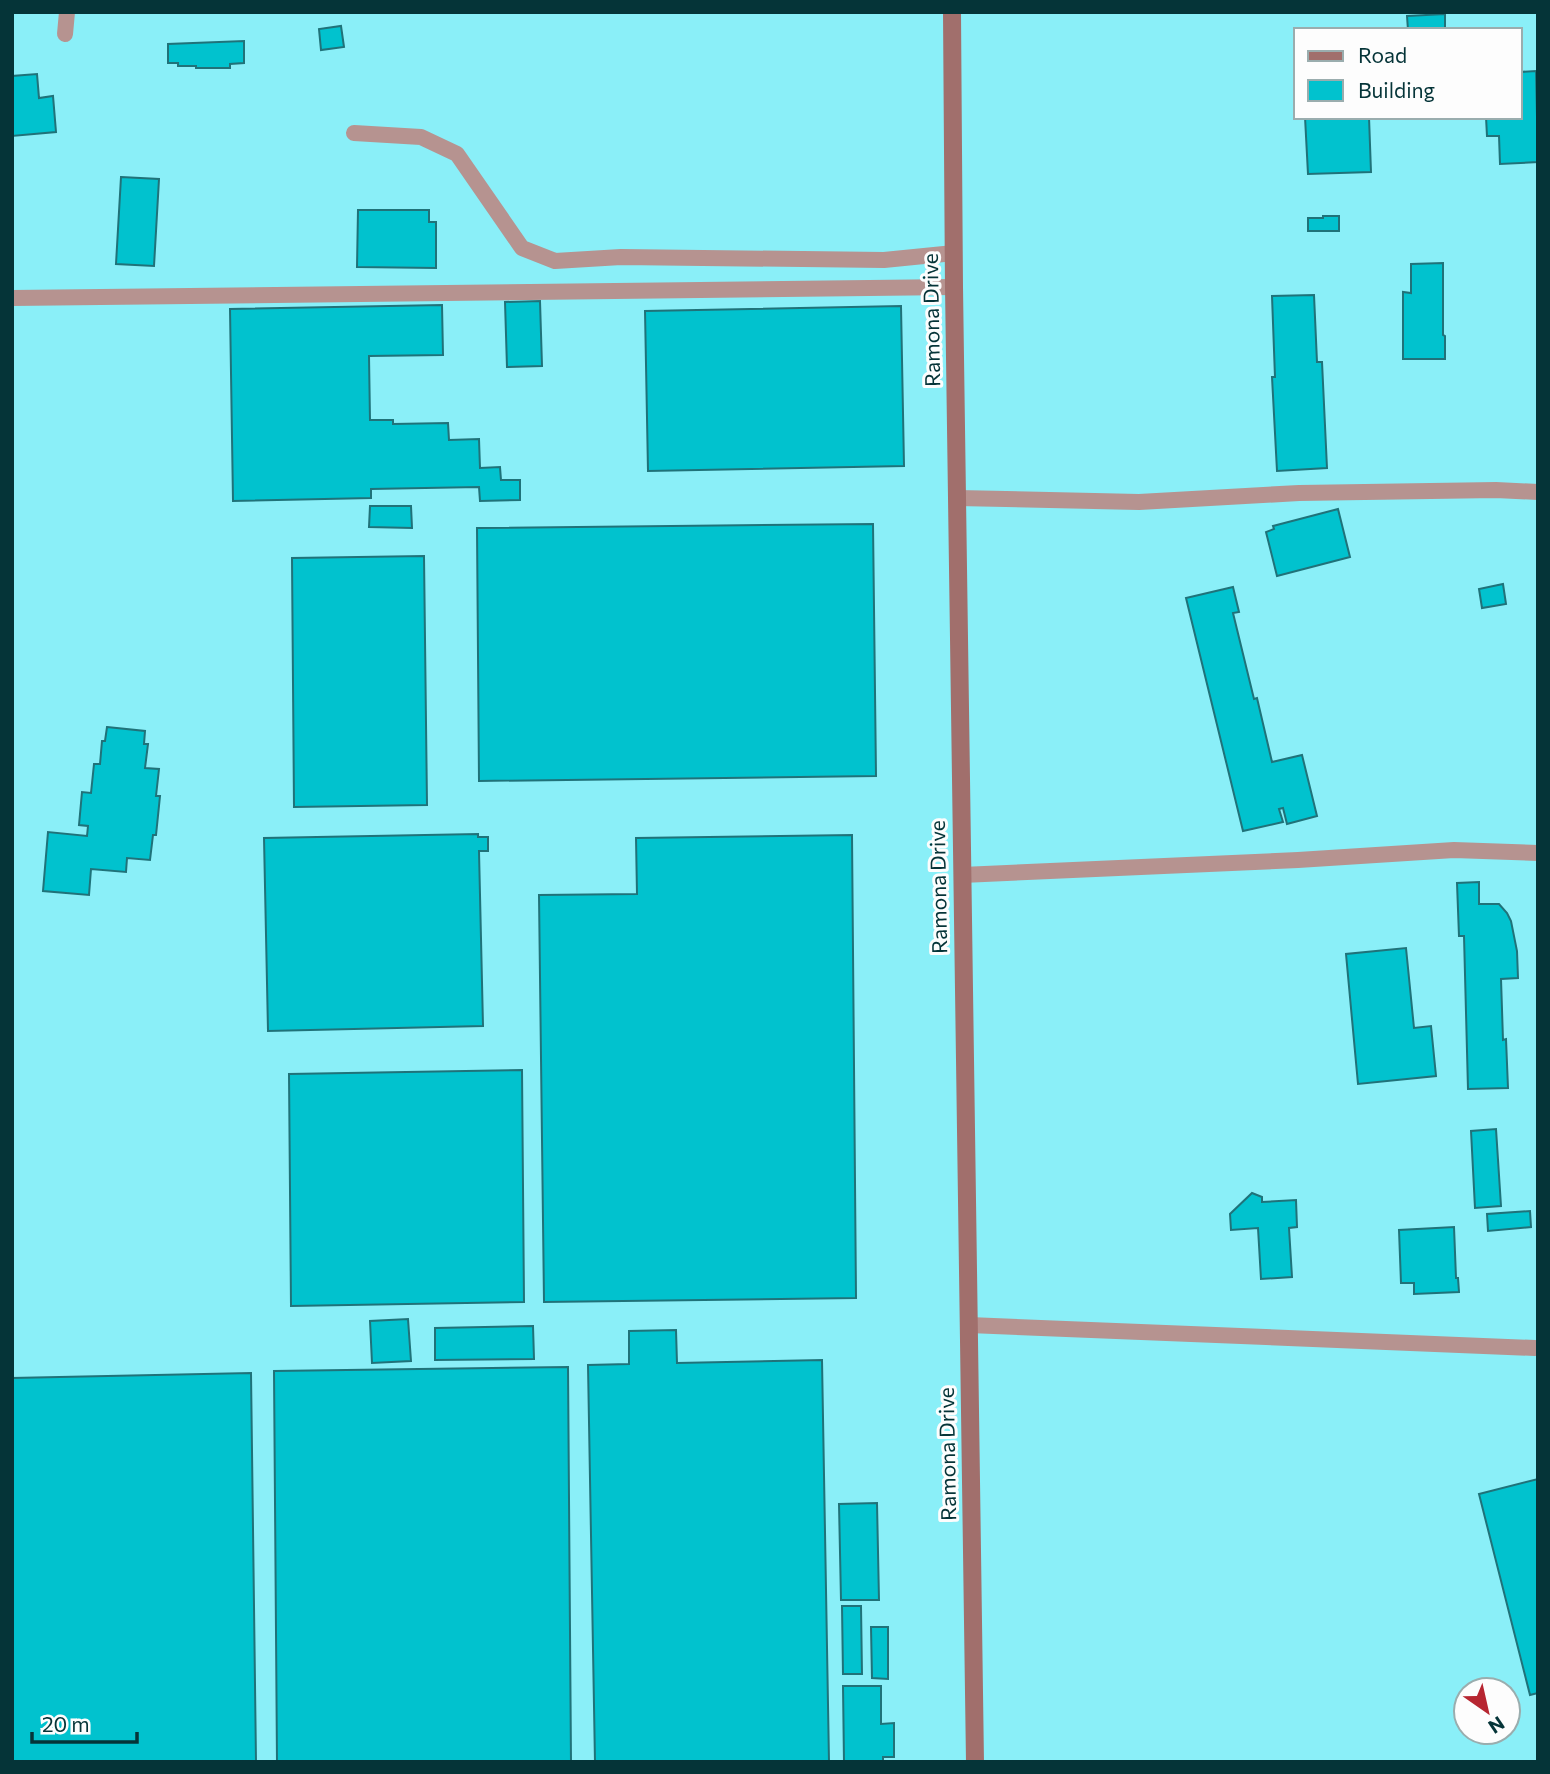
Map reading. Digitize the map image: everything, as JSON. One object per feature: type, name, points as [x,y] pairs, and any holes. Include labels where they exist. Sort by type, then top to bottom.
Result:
[{"type":"street","name":"Ramona Drive","points":[[953,12],[954,287],[975,1762]]},
{"type":"lane","points":[[65,34],[66,12]]},
{"type":"lane","points":[[354,133],[421,137],[457,154],[522,248],[555,261],[621,257],[884,260],[954,253]]},
{"type":"lane","points":[[12,298],[954,287]]},
{"type":"lane","points":[[957,498],[1139,502],[1312,493],[1496,490],[1538,492]]},
{"type":"lane","points":[[962,875],[1454,850],[1538,853]]},
{"type":"lane","points":[[969,1325],[1535,1348]]},
{"type":"building","points":[[1445,14],[1445,28],[1408,28],[1407,16]]},
{"type":"building","points":[[341,26],[344,47],[321,50],[319,29]]},
{"type":"building","points":[[244,41],[244,63],[230,64],[230,68],[196,68],[168,63],[168,44]]},
{"type":"building","points":[[1536,71],[1538,162],[1500,164],[1499,136],[1487,136],[1486,119],[1522,119],[1522,72]]},
{"type":"building","points":[[37,74],[39,98],[53,96],[56,132],[12,136],[12,76]]},
{"type":"building","points":[[1305,119],[1369,119],[1371,172],[1308,174]]},
{"type":"building","points":[[121,177],[159,179],[154,266],[116,264]]},
{"type":"building","points":[[358,210],[429,210],[429,222],[436,222],[436,268],[357,267]]},
{"type":"building","points":[[1339,216],[1339,231],[1308,231],[1308,218]]},
{"type":"building","points":[[1443,263],[1445,359],[1403,359],[1403,292],[1411,293],[1411,264]]},
{"type":"building","points":[[1314,295],[1317,362],[1322,362],[1327,468],[1277,471],[1272,377],[1275,377],[1272,296]]},
{"type":"building","points":[[540,301],[542,366],[507,367],[505,302]]},
{"type":"building","points":[[442,305],[443,355],[369,356],[370,420],[393,420],[393,424],[448,423],[449,440],[479,439],[480,468],[500,467],[501,480],[520,480],[520,500],[480,501],[479,487],[371,489],[371,498],[233,501],[230,309]]},
{"type":"building","points":[[901,306],[904,466],[648,471],[645,311]]},
{"type":"building","points":[[370,506],[411,506],[412,528],[369,527]]},
{"type":"building","points":[[1338,509],[1350,557],[1277,576],[1266,532],[1274,529],[1273,526]]},
{"type":"building","points":[[873,524],[876,776],[479,781],[477,528]]},
{"type":"building","points":[[424,556],[427,805],[294,807],[292,558]]},
{"type":"building","points":[[1503,584],[1506,604],[1482,608],[1479,589]]},
{"type":"building","points":[[1233,587],[1239,612],[1233,613],[1272,762],[1302,755],[1317,816],[1287,824],[1283,808],[1279,809],[1283,822],[1243,831],[1186,598]]},
{"type":"building","points":[[107,727],[145,731],[144,744],[148,744],[145,768],[159,769],[156,796],[160,796],[150,860],[127,858],[126,872],[91,869],[89,895],[43,891],[48,832],[87,836],[88,826],[79,825],[82,792],[91,793],[94,764],[100,764],[102,741],[105,741]]},
{"type":"building","points":[[478,834],[478,837],[488,837],[488,851],[479,851],[483,1026],[268,1031],[264,838]]},
{"type":"building","points":[[852,835],[856,1298],[544,1302],[539,895],[637,894],[636,838]]},
{"type":"building","points":[[1479,882],[1479,904],[1499,904],[1507,913],[1517,951],[1518,978],[1501,979],[1508,1088],[1468,1089],[1464,936],[1459,936],[1457,883]]},
{"type":"building","points":[[1406,948],[1414,1028],[1431,1026],[1436,1076],[1358,1084],[1346,954]]},
{"type":"building","points":[[522,1070],[524,1302],[291,1306],[289,1074]]},
{"type":"building","points":[[1496,1129],[1501,1206],[1475,1208],[1471,1131]]},
{"type":"building","points":[[1252,1193],[1262,1197],[1262,1202],[1296,1200],[1297,1227],[1289,1228],[1292,1277],[1261,1279],[1258,1228],[1231,1230],[1230,1214]]},
{"type":"building","points":[[1530,1211],[1531,1227],[1488,1231],[1487,1214]]},
{"type":"building","points":[[1454,1227],[1459,1292],[1414,1294],[1414,1283],[1401,1283],[1399,1230]]},
{"type":"building","points":[[408,1319],[411,1361],[372,1363],[370,1321]]},
{"type":"building","points":[[533,1326],[534,1359],[435,1360],[435,1328]]},
{"type":"building","points":[[676,1330],[677,1363],[822,1360],[829,1762],[595,1762],[588,1365],[629,1364],[629,1331]]},
{"type":"building","points":[[568,1367],[571,1762],[277,1762],[274,1371]]},
{"type":"building","points":[[251,1373],[256,1762],[12,1762],[12,1378]]},
{"type":"building","points":[[1538,1479],[1538,1693],[1530,1695],[1479,1494]]},
{"type":"building","points":[[877,1503],[879,1600],[841,1600],[839,1504]]},
{"type":"building","points":[[842,1606],[861,1606],[862,1674],[843,1674]]},
{"type":"building","points":[[871,1627],[888,1627],[888,1679],[872,1678]]},
{"type":"building","points":[[843,1686],[881,1686],[881,1724],[894,1723],[894,1757],[883,1757],[883,1762],[844,1762]]}]
